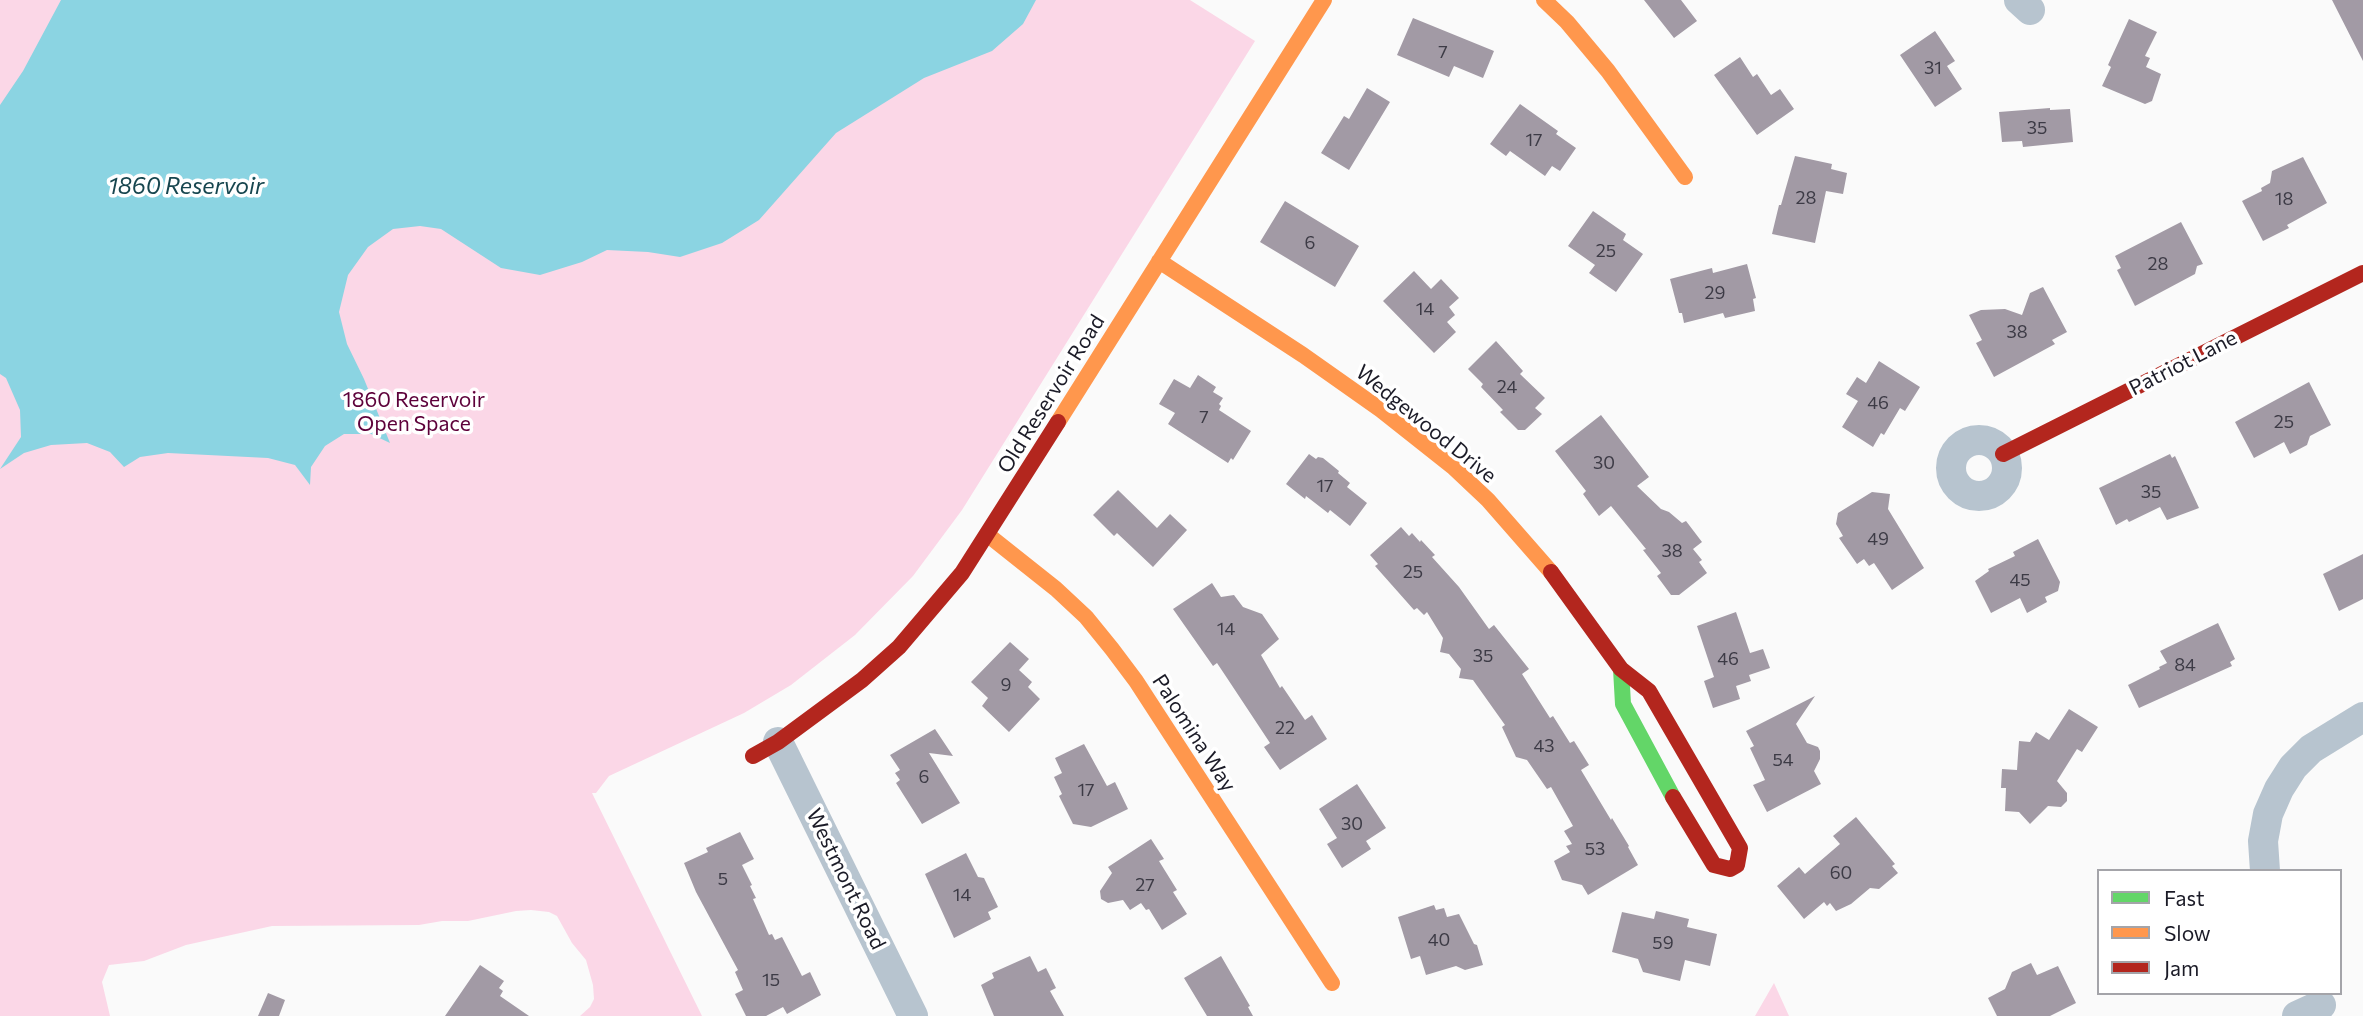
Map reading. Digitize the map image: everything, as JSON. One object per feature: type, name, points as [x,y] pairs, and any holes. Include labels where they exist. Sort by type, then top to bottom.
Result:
[{"type":"street","name":"Old Reservoir Road","points":[[766,749],[862,680],[899,647],[962,573],[1324,0]]},
{"type":"street","points":[[1544,0],[1567,22],[1608,71],[1685,177]]},
{"type":"street","name":"Wedgewood Drive","points":[[1159,261],[1381,410],[1453,467],[1488,500],[1535,553],[1621,669],[1649,691],[1736,838],[1741,857],[1737,865],[1730,869],[1714,865],[1707,856],[1630,720],[1623,704],[1621,669]]},
{"type":"street","name":"Patriot Lane","points":[[2003,454],[2363,273]]},
{"type":"street","name":"Palomina Way","points":[[988,535],[1056,589],[1086,617],[1112,649],[1136,681],[1332,983]]},
{"type":"street","points":[[2265,869],[2263,841],[2268,814],[2278,789],[2293,767],[2311,749],[2363,717]]},
{"type":"street","name":"Westmont Road","points":[[766,749],[913,1016]]},
{"type":"green space","name":"1860 Reservoir Open Space","points":[[0,0],[1190,0],[1255,41],[962,510],[913,576],[855,635],[791,685],[744,713],[609,776],[596,793],[592,793],[702,1016],[580,1016],[594,999],[586,960],[572,943],[557,916],[531,910],[468,921],[442,921],[419,925],[272,926],[186,945],[144,961],[109,965],[102,982],[110,1016],[0,1016]]},
{"type":"green space","points":[[1774,983],[1789,1016],[1755,1016]]},
{"type":"water","name":"1860 Reservoir","points":[[61,0],[1036,0],[1023,24],[992,51],[924,78],[836,133],[759,220],[722,243],[680,257],[607,250],[582,262],[540,275],[501,268],[441,229],[420,226],[393,229],[368,247],[348,275],[339,312],[347,344],[390,443],[371,434],[344,434],[325,446],[311,467],[310,485],[295,465],[268,458],[168,453],[140,457],[124,467],[110,452],[87,443],[51,445],[24,453],[0,469],[21,437],[20,410],[6,378],[0,374],[0,105],[23,71]]},
{"type":"building","points":[[1644,0],[1681,0],[1697,21],[1674,38]]},
{"type":"building","points":[[2332,0],[2363,0],[2363,61]]},
{"type":"building","points":[[1413,18],[1494,51],[1483,78],[1454,66],[1449,77],[1397,55]]},
{"type":"building","points":[[2129,19],[2157,32],[2145,56],[2150,58],[2146,67],[2161,74],[2152,101],[2145,104],[2102,86],[2111,67],[2108,65]]},
{"type":"building","points":[[1935,31],[1955,61],[1947,66],[1962,89],[1935,107],[1900,55]]},
{"type":"building","points":[[1740,57],[1753,77],[1757,74],[1771,95],[1780,89],[1794,109],[1757,135],[1714,75]]},
{"type":"building","points":[[1367,88],[1390,102],[1349,170],[1321,153],[1344,116],[1349,119]]},
{"type":"building","points":[[1520,104],[1558,131],[1556,134],[1576,148],[1560,171],[1552,166],[1545,176],[1510,151],[1506,156],[1490,144]]},
{"type":"building","points":[[2070,109],[2073,142],[2023,147],[2022,141],[2002,142],[1999,112]]},
{"type":"building","points":[[1795,156],[1832,164],[1831,169],[1847,173],[1843,194],[1826,191],[1815,243],[1772,234]]},
{"type":"building","points":[[2303,157],[2327,203],[2263,241],[2242,201],[2262,191],[2261,188],[2270,183],[2272,171]]},
{"type":"building","points":[[1285,201],[1359,246],[1335,287],[1260,242]]},
{"type":"building","points":[[1593,211],[1626,234],[1623,240],[1643,254],[1616,292],[1589,273],[1595,265],[1568,246]]},
{"type":"building","points":[[2181,222],[2203,264],[2197,266],[2195,274],[2135,306],[2117,270],[2121,268],[2115,256]]},
{"type":"building","points":[[1747,264],[1756,298],[1753,299],[1755,311],[1725,318],[1723,313],[1684,323],[1670,279],[1712,268],[1713,273]]},
{"type":"building","points":[[1414,271],[1431,289],[1441,279],[1459,298],[1449,307],[1455,315],[1447,322],[1456,332],[1434,353],[1383,301]]},
{"type":"building","points":[[2043,287],[2067,332],[2052,340],[2055,344],[1994,377],[1976,343],[1982,340],[1969,315],[1981,310],[2005,309],[2022,315],[2030,293]]},
{"type":"building","points":[[1496,341],[1523,371],[1520,374],[1545,398],[1535,408],[1542,414],[1525,430],[1518,430],[1500,412],[1503,410],[1468,369]]},
{"type":"building","points":[[1879,361],[1920,387],[1905,411],[1900,408],[1884,435],[1881,433],[1873,447],[1842,427],[1858,401],[1846,394],[1857,377],[1866,383]]},
{"type":"building","points":[[1198,375],[1216,387],[1213,392],[1223,398],[1219,410],[1251,431],[1233,460],[1231,458],[1228,463],[1168,424],[1175,413],[1159,404],[1174,379],[1190,388]]},
{"type":"building","points":[[2309,382],[2331,425],[2310,436],[2307,445],[2290,454],[2284,442],[2254,458],[2235,422]]},
{"type":"building","points":[[1601,415],[1649,477],[1637,486],[1661,509],[1682,523],[1686,521],[1702,542],[1693,549],[1702,560],[1699,562],[1707,573],[1679,595],[1671,595],[1657,576],[1661,573],[1643,550],[1646,549],[1611,506],[1599,516],[1583,494],[1586,491],[1555,451]]},
{"type":"building","points":[[1309,454],[1316,459],[1323,458],[1339,471],[1350,483],[1347,487],[1367,503],[1350,526],[1330,510],[1328,513],[1286,484]]},
{"type":"building","points":[[2170,454],[2172,458],[2175,456],[2199,508],[2167,520],[2160,507],[2129,522],[2127,519],[2116,525],[2099,488]]},
{"type":"building","points":[[1118,490],[1157,528],[1170,514],[1187,530],[1153,567],[1117,533],[1114,536],[1093,515]]},
{"type":"building","points":[[1872,492],[1890,494],[1888,509],[1924,568],[1892,590],[1874,563],[1869,566],[1864,559],[1857,564],[1839,538],[1843,536],[1836,524],[1838,513]]},
{"type":"building","points":[[1401,527],[1409,536],[1412,533],[1420,542],[1421,540],[1435,555],[1432,557],[1459,587],[1489,629],[1494,625],[1529,669],[1522,674],[1550,718],[1553,716],[1570,743],[1574,741],[1589,765],[1581,770],[1638,865],[1588,895],[1582,885],[1562,880],[1554,861],[1570,852],[1566,846],[1572,844],[1564,831],[1573,826],[1551,787],[1547,789],[1527,760],[1516,757],[1502,727],[1505,725],[1473,680],[1459,678],[1461,669],[1449,654],[1440,652],[1443,638],[1427,612],[1424,615],[1417,608],[1414,610],[1375,566],[1378,564],[1370,555]]},
{"type":"building","points":[[2038,539],[2060,582],[2058,591],[2045,597],[2047,602],[2027,613],[2020,598],[1991,613],[1975,581],[1989,571],[1988,569],[2015,556],[2013,552]]},
{"type":"building","points":[[2363,554],[2363,599],[2339,611],[2323,574]]},
{"type":"building","points":[[1212,583],[1221,597],[1234,595],[1243,607],[1262,614],[1279,639],[1261,655],[1280,688],[1282,686],[1305,720],[1312,715],[1327,739],[1280,770],[1264,747],[1270,743],[1227,678],[1217,663],[1213,666],[1173,609]]},
{"type":"building","points":[[1736,612],[1750,653],[1763,649],[1770,668],[1749,675],[1751,681],[1736,686],[1740,699],[1713,708],[1704,681],[1714,677],[1697,626]]},
{"type":"building","points":[[2218,623],[2235,659],[2230,662],[2232,666],[2139,708],[2128,685],[2167,663],[2160,651]]},
{"type":"building","points":[[1010,642],[1029,659],[1019,670],[1032,682],[1028,687],[1040,699],[1009,732],[982,706],[988,698],[971,682]]},
{"type":"building","points":[[1815,696],[1796,724],[1807,743],[1818,747],[1820,751],[1820,759],[1814,771],[1821,784],[1767,812],[1753,785],[1765,780],[1750,748],[1754,746],[1746,731]]},
{"type":"building","points":[[2069,709],[2098,727],[2082,752],[2077,749],[2057,781],[2067,793],[2067,801],[2061,807],[2048,806],[2030,824],[2019,812],[2005,811],[2006,788],[2001,788],[2002,769],[2017,770],[2019,741],[2030,742],[2036,732],[2049,740]]},
{"type":"building","points":[[935,729],[953,756],[929,753],[960,803],[922,824],[896,783],[900,780],[895,773],[900,770],[890,755]]},
{"type":"building","points":[[1084,744],[1107,786],[1115,782],[1128,809],[1091,827],[1073,824],[1059,796],[1062,794],[1054,777],[1062,773],[1055,758]]},
{"type":"building","points":[[1357,784],[1386,828],[1366,841],[1371,849],[1342,868],[1327,844],[1337,838],[1319,809]]},
{"type":"building","points":[[1856,817],[1895,864],[1892,866],[1898,873],[1879,889],[1870,888],[1851,904],[1836,911],[1830,903],[1827,906],[1824,902],[1804,919],[1777,886],[1799,867],[1805,874],[1840,844],[1833,836]]},
{"type":"building","points":[[740,832],[754,859],[742,865],[752,885],[750,886],[756,898],[753,899],[769,935],[772,934],[775,940],[782,937],[802,976],[810,972],[821,995],[787,1014],[783,1007],[766,1016],[746,1016],[735,994],[743,990],[735,972],[738,970],[696,892],[684,863],[708,852],[706,848]]},
{"type":"building","points":[[1151,839],[1164,859],[1159,861],[1177,890],[1173,892],[1187,914],[1162,930],[1149,909],[1146,910],[1141,903],[1130,910],[1123,900],[1108,903],[1101,899],[1100,891],[1112,873],[1108,867]]},
{"type":"building","points":[[966,853],[978,877],[984,878],[998,907],[988,912],[991,919],[954,938],[925,874]]},
{"type":"building","points":[[1434,905],[1436,910],[1444,908],[1447,917],[1459,914],[1477,945],[1483,965],[1465,970],[1456,966],[1426,975],[1420,956],[1411,959],[1398,917]]},
{"type":"building","points":[[1656,911],[1689,919],[1687,927],[1717,934],[1710,966],[1685,960],[1680,981],[1643,972],[1638,959],[1612,952],[1622,912],[1654,919]]},
{"type":"building","points":[[1030,956],[1038,972],[1046,968],[1056,988],[1050,991],[1064,1016],[994,1016],[981,985],[994,978],[992,973]]},
{"type":"building","points":[[1221,956],[1253,1016],[1207,1016],[1184,978]]},
{"type":"building","points":[[2031,963],[2037,975],[2058,966],[2076,1003],[2050,1016],[1997,1016],[1988,998],[2005,989],[2012,972]]},
{"type":"building","points":[[480,965],[504,981],[499,988],[503,991],[500,996],[529,1016],[445,1016]]},
{"type":"building","points":[[268,993],[285,1000],[279,1016],[258,1016]]},
{"type":"traffic: fast","points":[[1621,669],[1623,704],[1673,797]]},
{"type":"traffic: slow","points":[[1058,422],[1324,0]]},
{"type":"traffic: slow","points":[[1544,0],[1567,22],[1608,71],[1685,177]]},
{"type":"traffic: slow","points":[[1159,261],[1303,355],[1381,410],[1453,467],[1488,500],[1551,572]]},
{"type":"traffic: slow","points":[[988,535],[1056,589],[1086,617],[1112,649],[1136,681],[1332,983]]},
{"type":"traffic: jam","points":[[2003,454],[2363,273]]},
{"type":"traffic: jam","points":[[753,756],[778,742],[862,680],[899,647],[962,573],[1058,422]]},
{"type":"traffic: jam","points":[[1551,572],[1621,669],[1649,691],[1740,848],[1737,865],[1730,869],[1714,865],[1673,797]]}]
